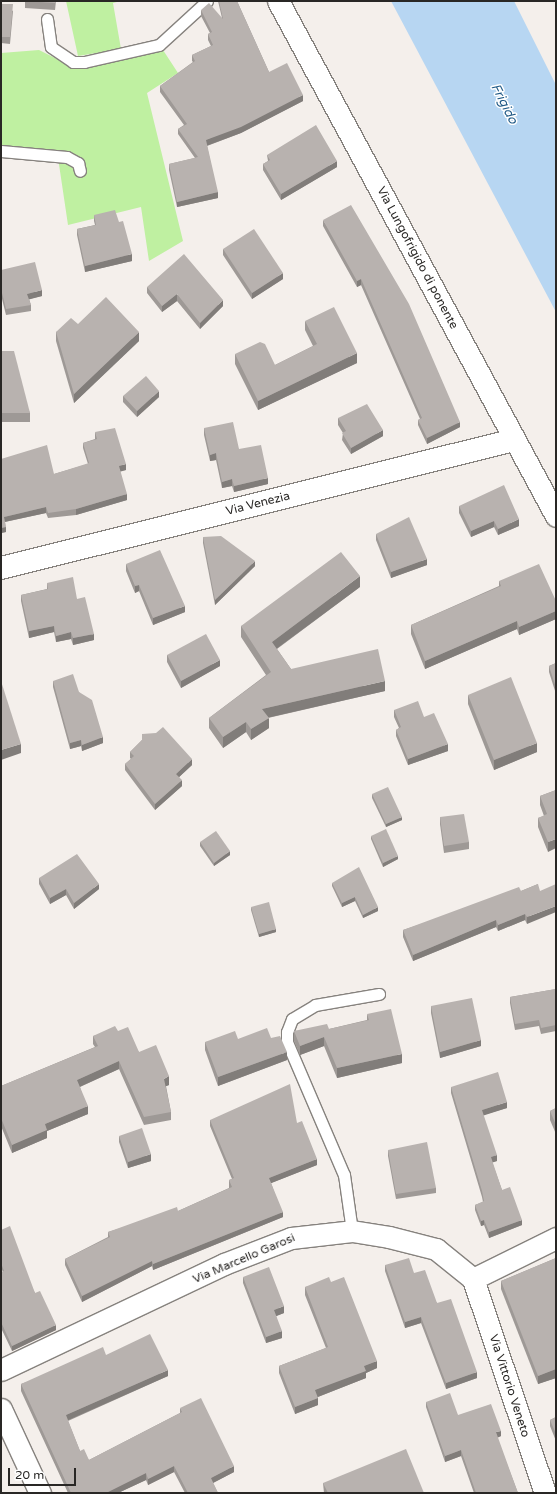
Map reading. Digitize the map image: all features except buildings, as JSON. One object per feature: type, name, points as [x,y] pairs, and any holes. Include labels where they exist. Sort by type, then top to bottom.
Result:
[{"type":"street","name":"Via Lungofrigido di ponente","points":[[278,1],[556,516]]},
{"type":"street","name":"Via Venezia","points":[[1,568],[514,440]]},
{"type":"street","name":"Via Marcello Garosi","points":[[1,1370],[224,1264],[291,1238],[352,1231],[436,1249],[473,1279]]},
{"type":"street","points":[[473,1279],[556,1238]]},
{"type":"street","name":"Via Vittorio Veneto","points":[[473,1279],[545,1493]]},
{"type":"street","points":[[1,1409],[40,1493]]},
{"type":"lane","points":[[47,19],[51,47],[73,62],[84,62],[159,45],[207,1]]},
{"type":"lane","points":[[1,151],[68,157],[78,163],[80,171]]},
{"type":"lane","points":[[352,1231],[344,1175],[287,1042],[287,1032],[292,1018],[315,1006],[379,994]]},
{"type":"green space","points":[[66,1],[121,1],[113,3],[121,49],[78,56]]},
{"type":"green space","points":[[39,50],[75,68],[163,50],[178,73],[147,93],[183,241],[149,261],[141,207],[68,225],[57,151],[1,148],[1,53]]},
{"type":"water","name":"Frigido","points":[[391,1],[514,1],[556,85],[556,312]]}]
